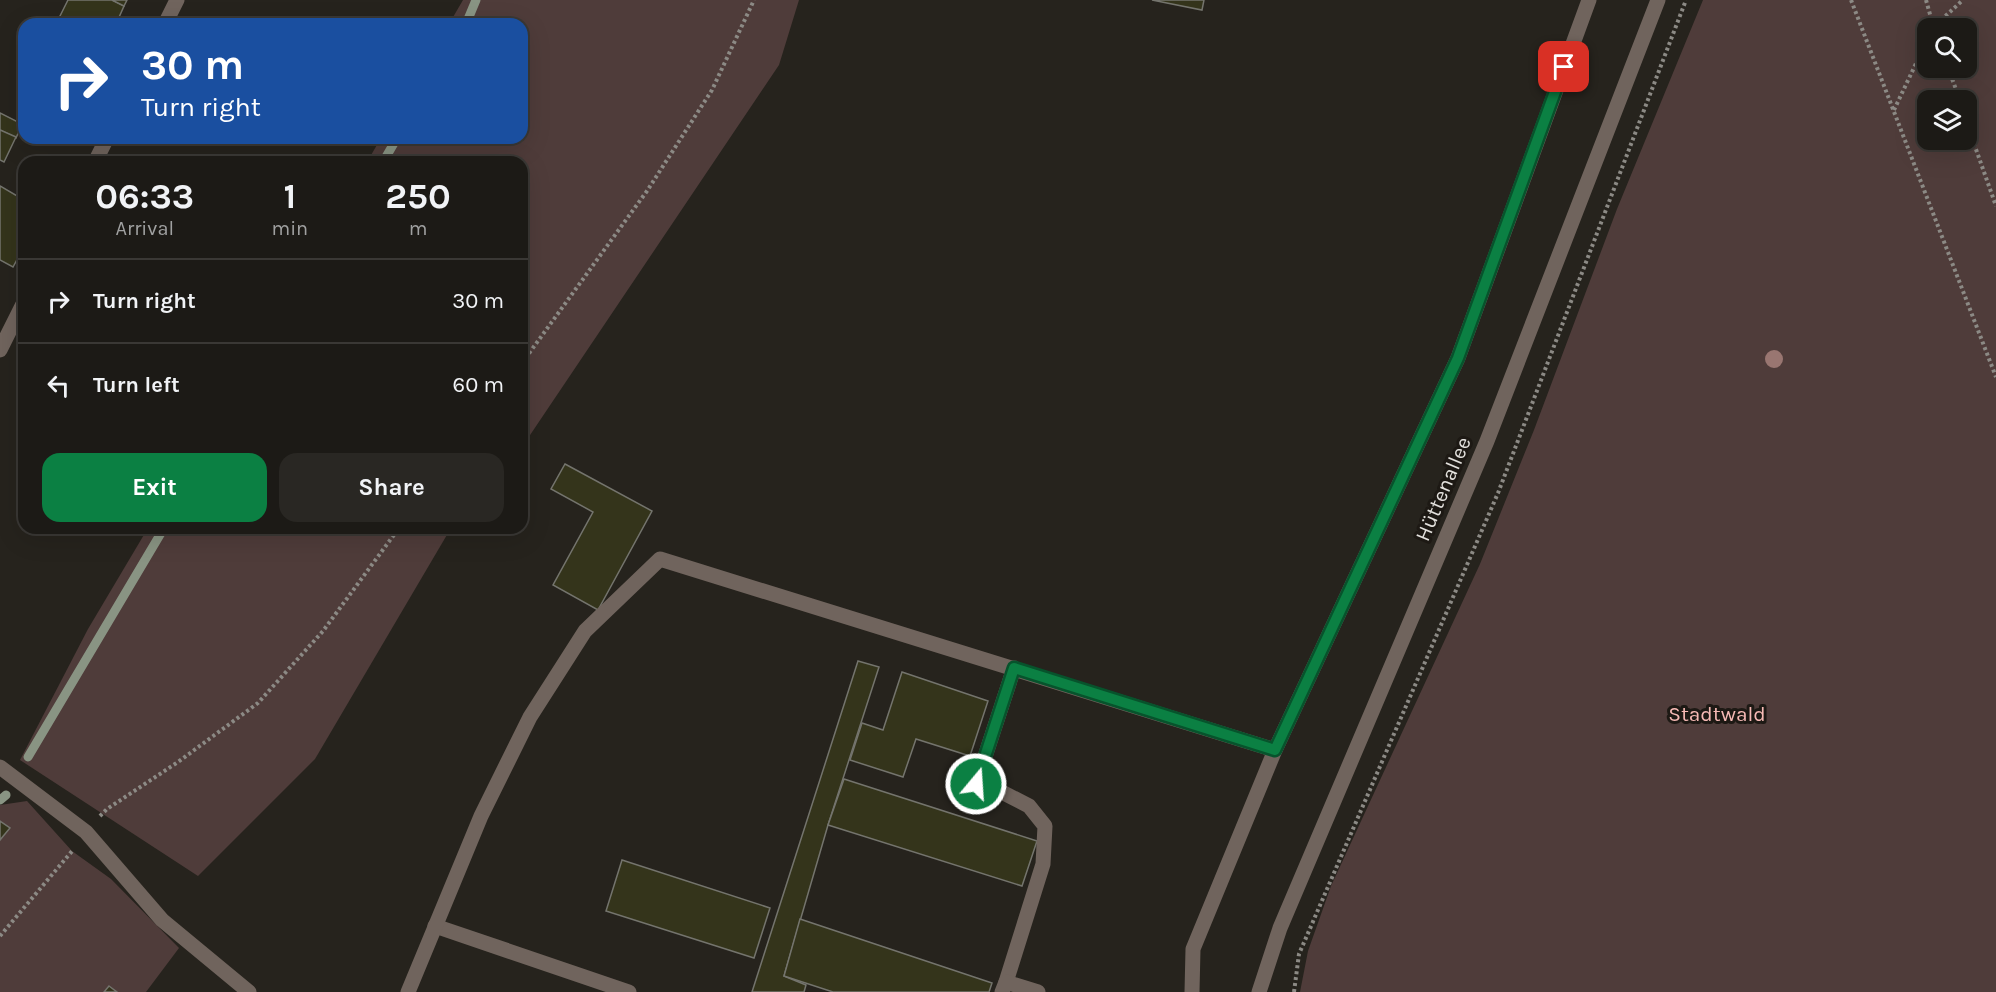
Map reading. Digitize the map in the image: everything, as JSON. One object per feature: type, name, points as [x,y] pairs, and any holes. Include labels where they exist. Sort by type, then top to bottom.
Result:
[{"type":"street","points":[[168,18],[177,0]]},
{"type":"street","points":[[1192,992],[1193,949],[1275,750],[1458,358],[1589,0]]},
{"type":"street","name":"Hüttenallee","points":[[1259,992],[1280,928],[1487,441],[1658,0]]},
{"type":"street","points":[[0,350],[18,315]]},
{"type":"street","points":[[408,992],[481,816],[530,717],[585,631],[660,559],[1275,750]]},
{"type":"street","points":[[1014,668],[976,784],[996,789],[1029,806],[1045,826],[1043,864],[1004,987],[1038,992]]},
{"type":"street","points":[[0,767],[86,832],[162,920],[249,992]]},
{"type":"street","points":[[435,926],[629,992]]},
{"type":"path","points":[[528,355],[647,191],[712,90],[754,0]]},
{"type":"path","points":[[1851,0],[1996,377]]},
{"type":"path","points":[[1926,0],[1931,18]]},
{"type":"path","points":[[1943,18],[1963,0]]},
{"type":"path","points":[[1894,110],[1917,61]]},
{"type":"path","points":[[1976,150],[1996,206]]},
{"type":"path","points":[[0,936],[107,809],[178,762],[258,703],[323,631],[395,534]]},
{"type":"green space","points":[[463,0],[799,0],[779,65],[528,438],[528,156],[370,156],[378,144],[528,144],[528,18],[452,18]]},
{"type":"green space","name":"Stadtwald","points":[[1703,0],[1996,0],[1996,992],[1300,992],[1308,951],[1331,886],[1480,564],[1534,430],[1617,209]]},
{"type":"green space","points":[[144,534],[447,534],[315,759],[198,876],[20,760],[88,629]]},
{"type":"green space","points":[[27,801],[72,851],[111,879],[179,948],[146,992],[0,992],[0,805]]},
{"type":"building","points":[[68,0],[112,0],[124,6],[119,18],[59,18]]},
{"type":"building","points":[[112,0],[127,0],[124,6]]},
{"type":"building","points":[[1152,0],[1204,0],[1202,10]]},
{"type":"building","points":[[0,113],[18,122],[16,138],[0,130]]},
{"type":"building","points":[[0,130],[16,137],[4,162],[0,160]]},
{"type":"building","points":[[0,186],[18,196],[18,258],[13,267],[0,260]]},
{"type":"building","points":[[565,464],[652,511],[598,610],[553,585],[593,512],[551,489]]},
{"type":"building","points":[[858,661],[879,667],[828,825],[784,976],[806,985],[804,992],[752,992]]},
{"type":"building","points":[[902,672],[988,701],[970,756],[916,739],[903,777],[850,760],[862,723],[883,730]]},
{"type":"building","points":[[844,779],[1037,841],[1022,886],[828,825]]},
{"type":"building","points":[[0,821],[10,828],[0,840]]},
{"type":"building","points":[[622,860],[770,908],[754,958],[606,911]]},
{"type":"building","points":[[800,919],[992,983],[989,992],[833,992],[784,976]]},
{"type":"building","points":[[109,986],[117,992],[104,992]]},
{"type":"waterway","points":[[468,18],[476,0]]},
{"type":"waterway","points":[[386,156],[394,144]]},
{"type":"waterway","points":[[28,757],[160,534]]},
{"type":"waterway","points":[[0,800],[6,795]]},
{"type":"route","points":[[976,784],[1014,668],[1275,750],[1458,358],[1564,67]]}]
